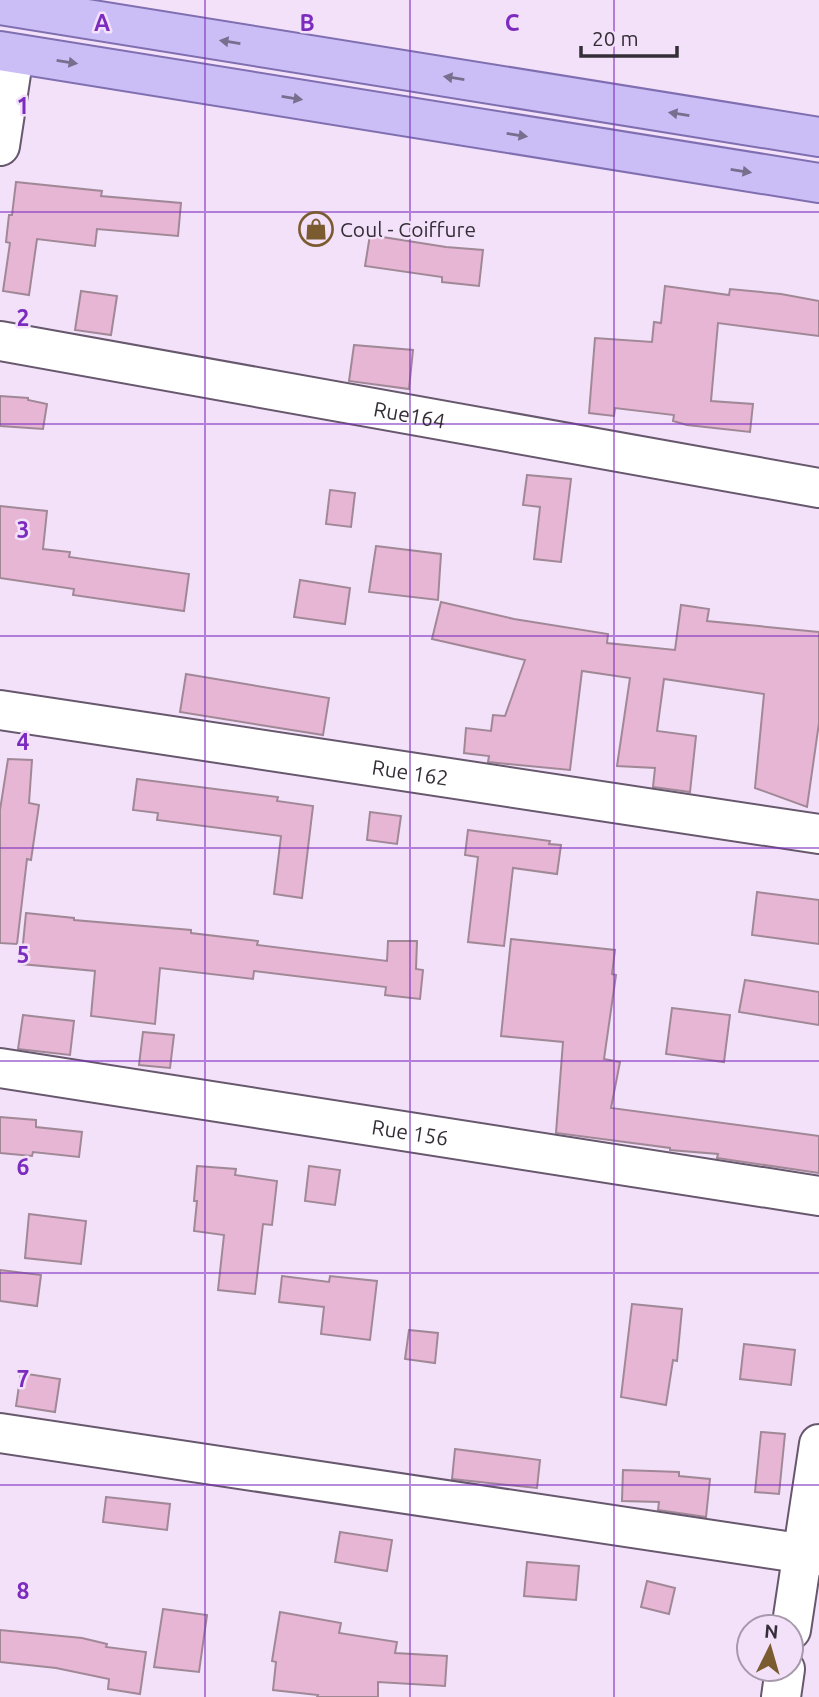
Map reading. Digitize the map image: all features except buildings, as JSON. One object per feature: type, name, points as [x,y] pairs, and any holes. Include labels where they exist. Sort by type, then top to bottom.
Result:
[{"type":"main road","points":[[0,5],[819,136]]},
{"type":"main road","points":[[7,53],[819,183]]},
{"type":"street","points":[[0,146],[7,53]]},
{"type":"street","name":"Rue164","points":[[0,341],[819,488]]},
{"type":"street","name":"Rue 162","points":[[0,710],[819,834]]},
{"type":"street","name":"Rue 156","points":[[0,1068],[819,1196]]},
{"type":"street","points":[[0,1433],[811,1555]]},
{"type":"street","points":[[796,1613],[811,1555],[819,1444]]},
{"type":"place","name":"Coul - Coiffure","points":[[316,229]]}]
